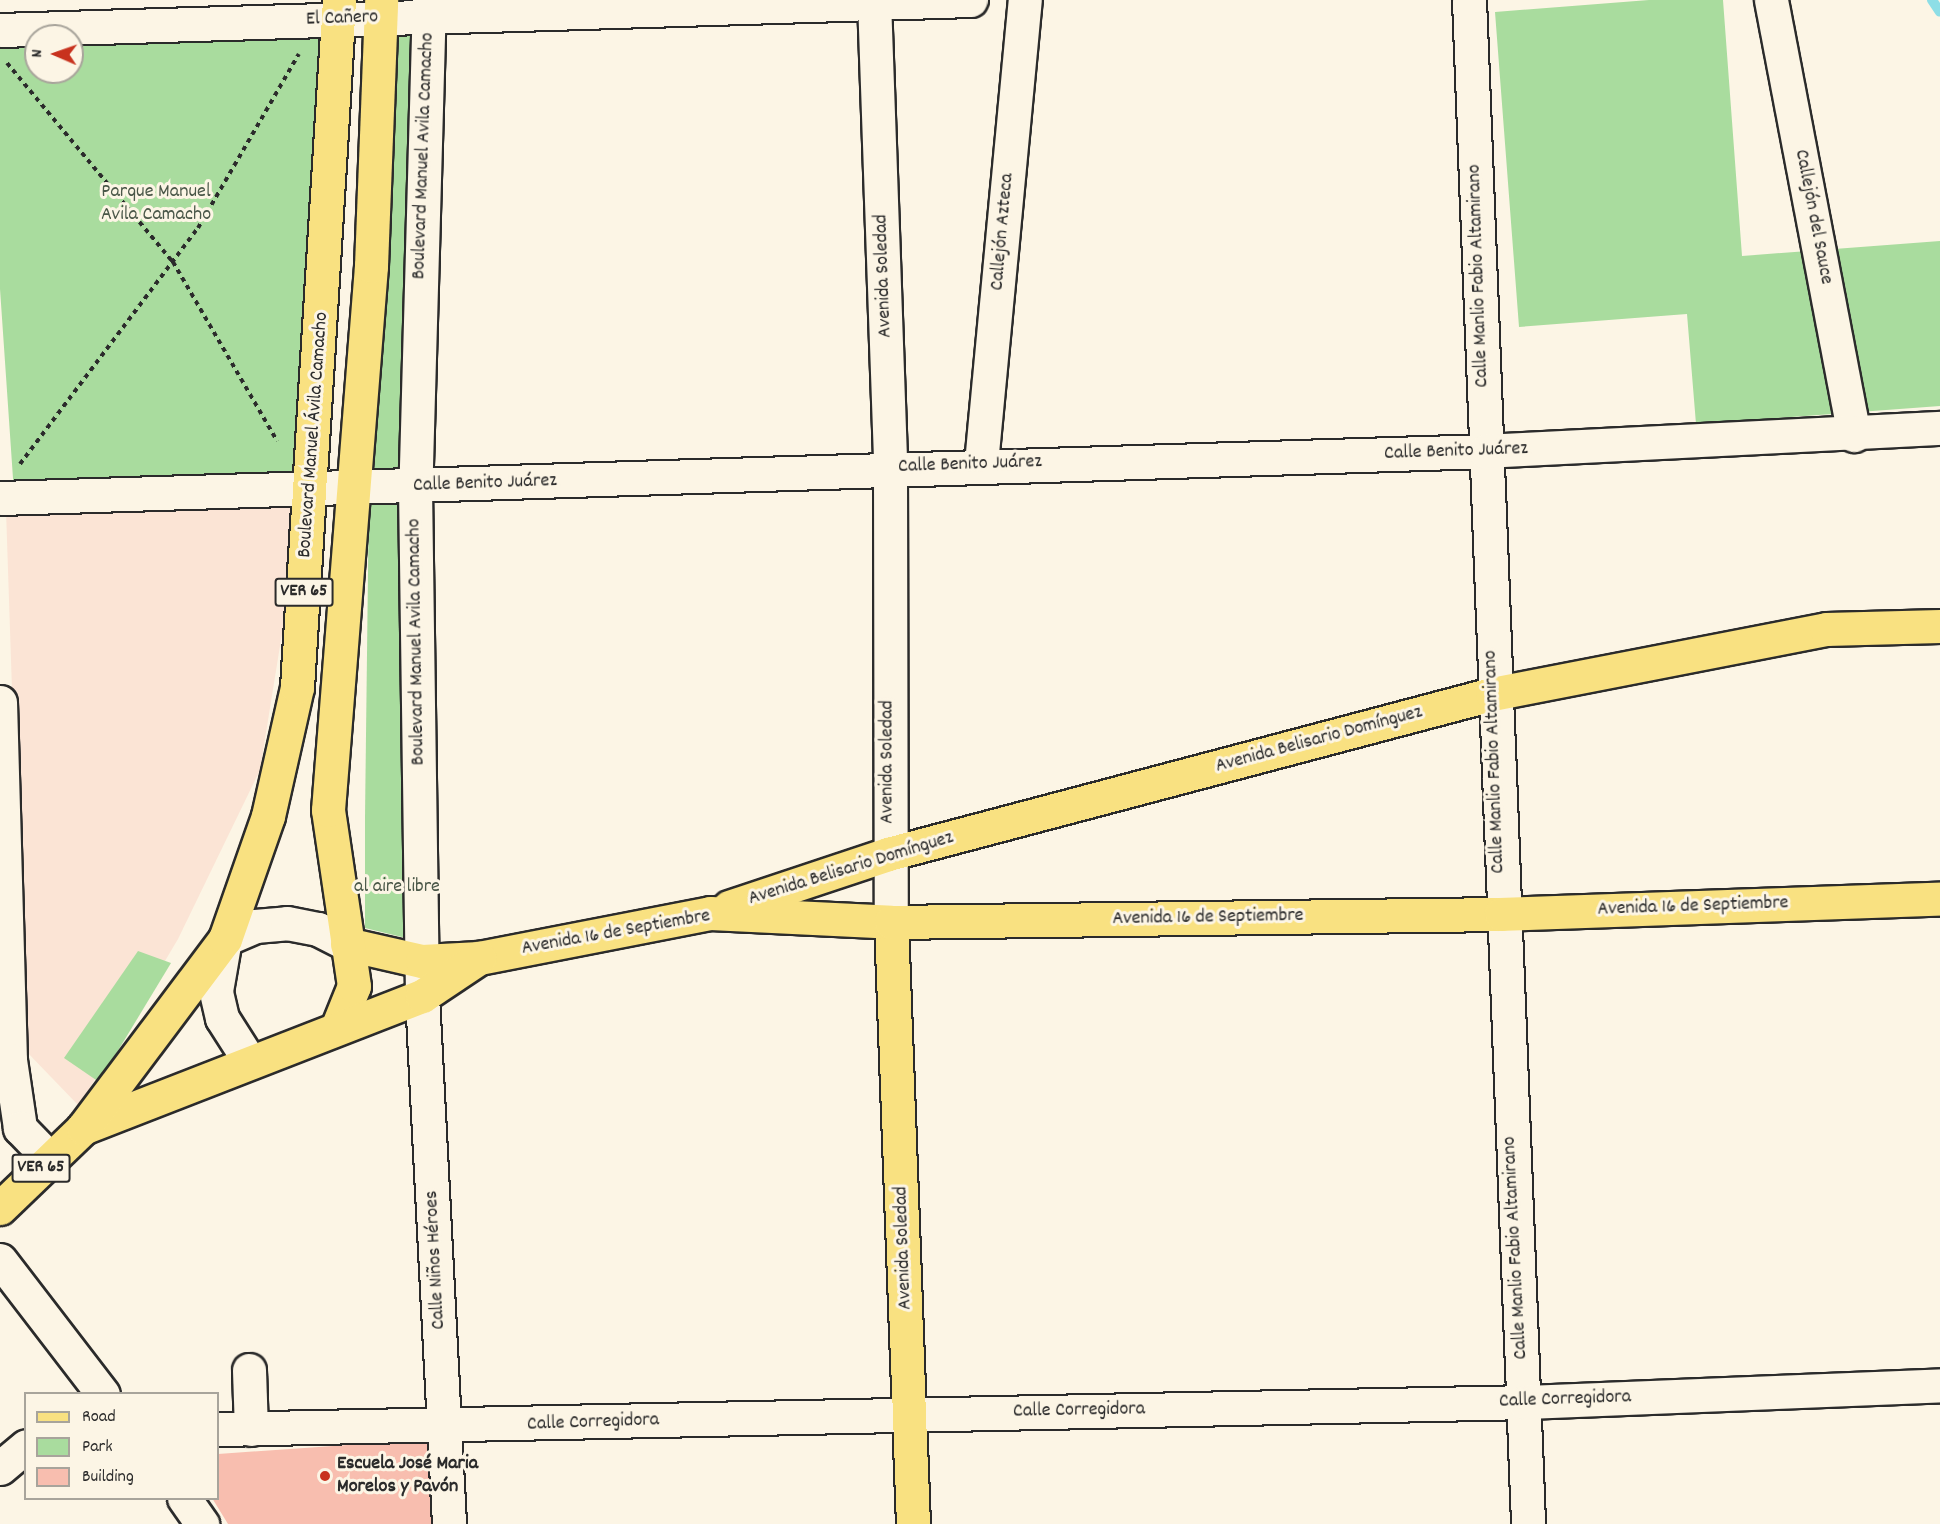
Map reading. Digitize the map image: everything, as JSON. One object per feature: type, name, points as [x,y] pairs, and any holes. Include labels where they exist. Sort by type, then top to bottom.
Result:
[{"type":"main road","name":"Boulevard Manuel Ávila Camacho","points":[[337,1028],[354,986],[328,810],[351,490],[371,266],[381,9]]},
{"type":"main road","name":"Boulevard Manuel Ávila Camacho","points":[[0,1208],[83,1128],[225,939],[267,816],[297,687],[332,13]]},
{"type":"main road","name":"Avenida Belisario Domínguez","points":[[710,913],[888,854],[1492,694],[1826,629],[1940,626]]},
{"type":"main road","name":"Avenida 16 de Septiembre","points":[[347,944],[422,961],[480,958],[710,913],[891,922],[1501,914],[1940,899]]},
{"type":"main road","name":"Avenida Soledad","points":[[891,922],[911,1414],[913,1524]]},
{"type":"main road","name":"Avenida 16 de Septiembre","points":[[83,1128],[422,996],[480,958]]},
{"type":"street","name":"El Cañero","points":[[0,30],[381,9],[971,0]]},
{"type":"street","name":"Callejón Azteca","points":[[981,463],[1025,0]]},
{"type":"street","name":"Calle Manlio Fabio Altamirano","points":[[1469,0],[1492,694],[1528,1524]]},
{"type":"street","name":"Callejón del Sauce","points":[[1771,0],[1854,435]]},
{"type":"street","name":"Avenida Soledad","points":[[875,2],[890,468],[888,854],[891,922]]},
{"type":"street","name":"Boulevard Manuel Avila Camacho","points":[[422,996],[415,487],[428,8]]},
{"type":"street","name":"Calle Benito Juárez","points":[[7,485],[351,490],[981,463],[1485,451],[1854,435],[1940,428]]},
{"type":"street","points":[[0,702],[10,1128],[50,1159]]},
{"type":"street","points":[[250,1062],[233,1042],[216,991],[225,939],[255,926],[287,923],[318,929],[347,944]]},
{"type":"street","name":"Calle Niños Héroes","points":[[422,996],[449,1524]]},
{"type":"street","points":[[0,1260],[97,1391]]},
{"type":"street","points":[[249,1370],[251,1429]]},
{"type":"street","name":"Calle Corregidora","points":[[219,1430],[444,1427],[911,1414],[1524,1402],[1940,1385]]},
{"type":"street","points":[[0,1468],[24,1448]]},
{"type":"street","points":[[185,1500],[202,1524]]},
{"type":"path","points":[[7,485],[198,228],[332,13]]},
{"type":"path","points":[[0,55],[172,262],[308,491]]},
{"type":"shaded area","points":[[304,497],[260,770],[178,939],[79,1106],[24,1049],[6,510]]},
{"type":"green space","points":[[1649,0],[1723,0],[1742,256],[1940,241],[1940,406],[1696,424],[1687,314],[1519,327],[1495,12]]},
{"type":"green space","points":[[388,22],[422,22],[412,484],[369,484]]},
{"type":"green space","name":"Parque Manuel Avila Camacho","points":[[320,24],[301,482],[14,493],[0,289],[0,32],[24,31],[24,84],[84,84],[84,30]]},
{"type":"green space","name":"al aire libre","points":[[413,489],[410,939],[365,928],[365,817],[369,491]]},
{"type":"green space","points":[[138,951],[171,963],[99,1082],[64,1058]]},
{"type":"building","name":"Escuela José Maria Morelos y Pavón","points":[[434,1439],[432,1524],[228,1524],[213,1500],[219,1500],[219,1454]]},
{"type":"waterway","points":[[1932,0],[1940,12]]},
{"type":"place","name":"Escuela José Maria Morelos y Pavón","points":[[325,1476]]}]
